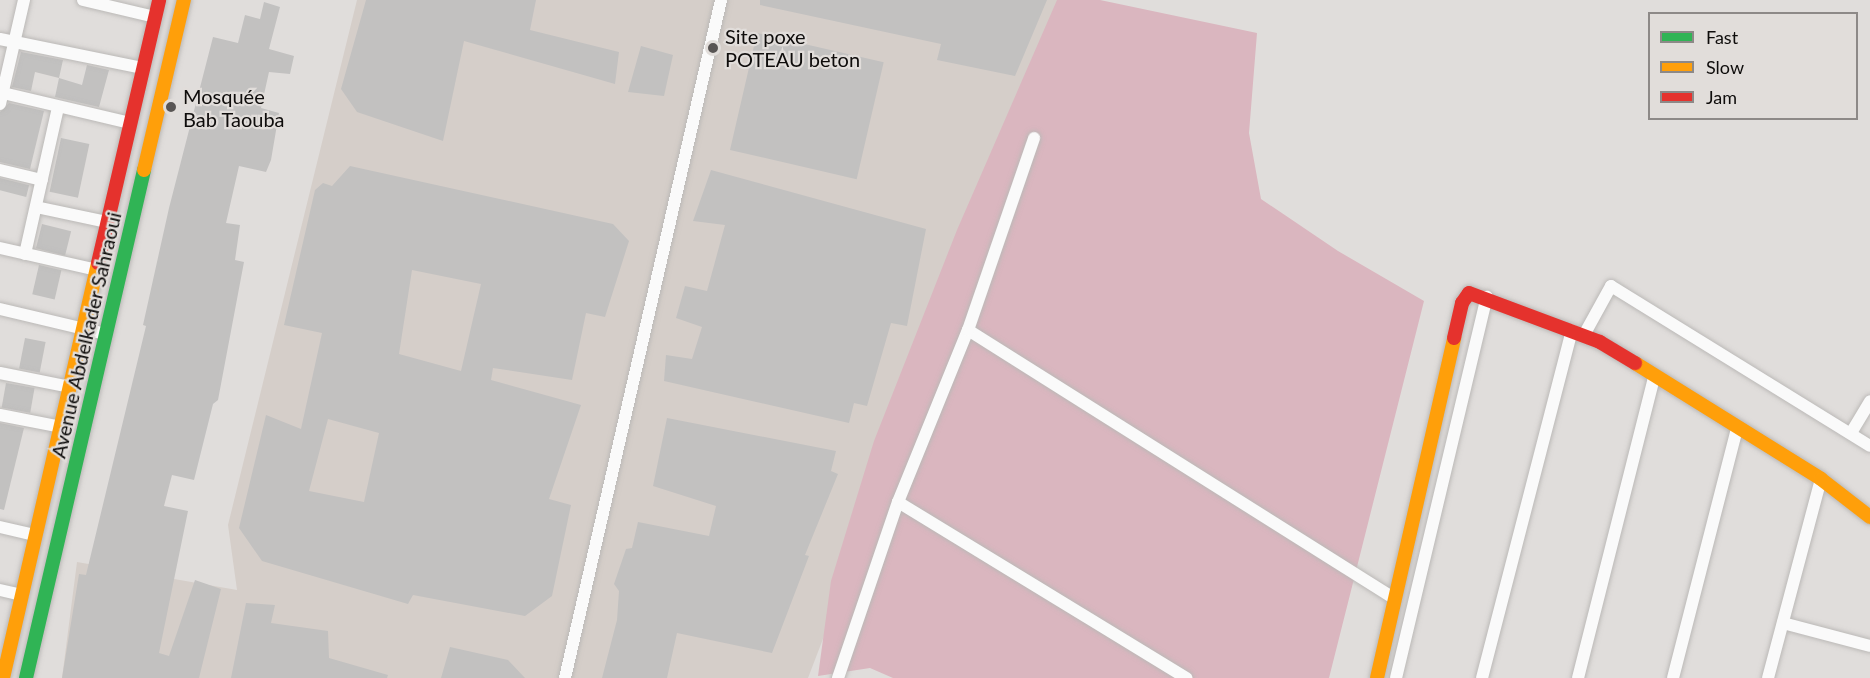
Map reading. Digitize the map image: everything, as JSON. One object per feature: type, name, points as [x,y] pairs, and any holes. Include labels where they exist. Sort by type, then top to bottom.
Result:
[{"type":"main road","name":"Avenue Abdelkader Sahraoui","points":[[3,678],[4,654],[22,595],[159,0]]},
{"type":"main road","name":"Avenue Abdelkader Sahraoui","points":[[26,678],[184,0]]},
{"type":"main road","points":[[1377,678],[1462,303],[1469,293],[1486,297],[1578,332],[1821,479],[1870,517]]},
{"type":"street","points":[[24,0],[1,99],[130,123]]},
{"type":"street","points":[[85,0],[155,17]]},
{"type":"street","points":[[565,678],[721,0]]},
{"type":"street","points":[[0,39],[144,68]]},
{"type":"street","points":[[26,254],[58,108]]},
{"type":"street","points":[[838,678],[898,502],[968,330],[1034,138]]},
{"type":"street","points":[[0,171],[42,180]]},
{"type":"street","points":[[36,207],[107,222]]},
{"type":"street","points":[[0,248],[97,270]]},
{"type":"street","points":[[1482,678],[1578,332],[1611,286],[1870,446]]},
{"type":"street","points":[[1396,678],[1486,297]]},
{"type":"street","points":[[0,309],[106,334]]},
{"type":"street","points":[[968,330],[1395,599]]},
{"type":"street","points":[[0,373],[70,387]]},
{"type":"street","points":[[1578,678],[1654,377]]},
{"type":"street","points":[[1851,433],[1870,401]]},
{"type":"street","points":[[0,415],[60,427]]},
{"type":"street","points":[[1673,678],[1737,428]]},
{"type":"street","points":[[1768,678],[1821,479]]},
{"type":"street","points":[[898,502],[1186,678]]},
{"type":"street","points":[[0,527],[36,535]]},
{"type":"street","points":[[0,590],[22,595]]},
{"type":"street","points":[[1783,623],[1870,646]]},
{"type":"shaded area","points":[[357,0],[1068,0],[808,678],[62,678],[77,562],[237,590],[228,525]]},
{"type":"shaded area","points":[[1057,0],[1100,0],[1257,33],[1249,133],[1261,199],[1338,251],[1424,301],[1329,678],[893,678],[870,668],[818,676],[831,581],[874,441],[957,230]]},
{"type":"building","points":[[366,0],[536,0],[530,30],[619,52],[615,84],[464,41],[443,141],[357,112],[341,89]]},
{"type":"building","points":[[760,0],[1047,0],[1015,76],[937,60],[941,44],[760,5]]},
{"type":"building","points":[[264,2],[280,7],[269,49],[294,56],[290,74],[269,72],[261,108],[279,113],[271,160],[266,172],[239,166],[226,223],[240,225],[235,260],[244,262],[218,400],[213,404],[194,480],[172,475],[164,506],[188,511],[159,653],[169,656],[195,580],[221,589],[199,678],[62,678],[79,574],[86,575],[146,326],[143,325],[169,208],[213,37],[238,43],[245,15],[260,19]]},
{"type":"building","points":[[757,33],[884,62],[857,179],[730,150]]},
{"type":"building","points":[[641,46],[673,55],[664,96],[628,92]]},
{"type":"building","points":[[21,52],[63,60],[59,78],[35,72],[31,91],[12,87]]},
{"type":"building","points":[[87,65],[109,70],[99,107],[55,97],[59,78],[82,85]]},
{"type":"building","points":[[9,103],[44,111],[30,169],[0,162],[0,112]]},
{"type":"building","points":[[61,138],[89,144],[78,198],[50,192]]},
{"type":"building","points":[[350,166],[613,224],[629,241],[605,317],[586,313],[572,380],[493,368],[491,380],[581,405],[549,499],[571,505],[552,596],[525,616],[413,595],[408,604],[262,561],[239,528],[266,415],[301,429],[322,333],[284,325],[315,190],[323,183],[332,186]],"holes":[[[412,270],[481,284],[461,371],[399,354]],[[328,419],[379,433],[364,502],[309,491]]]},
{"type":"building","points":[[711,170],[926,229],[907,326],[891,323],[867,406],[854,403],[849,423],[664,381],[666,355],[692,359],[702,327],[676,318],[685,286],[707,291],[725,225],[693,221]]},
{"type":"building","points":[[0,178],[29,185],[26,197],[0,190]]},
{"type":"building","points":[[42,224],[71,231],[65,256],[36,248]]},
{"type":"building","points":[[39,265],[61,270],[55,299],[32,294]]},
{"type":"building","points":[[25,338],[46,342],[40,372],[19,368]]},
{"type":"building","points":[[6,383],[35,388],[30,413],[2,408]]},
{"type":"building","points":[[667,418],[836,451],[831,471],[838,474],[805,555],[809,556],[772,653],[677,633],[667,678],[602,678],[617,620],[619,591],[614,584],[626,549],[632,548],[638,522],[709,536],[716,506],[653,486]]},
{"type":"building","points":[[0,423],[24,428],[4,510],[0,509]]},
{"type":"building","points":[[246,603],[275,605],[271,623],[328,631],[329,658],[388,675],[387,678],[231,678]]},
{"type":"building","points":[[450,647],[508,660],[525,678],[441,678]]},
{"type":"traffic: fast","points":[[26,678],[144,170]]},
{"type":"traffic: slow","points":[[144,170],[184,0]]},
{"type":"traffic: slow","points":[[3,678],[98,263]]},
{"type":"traffic: slow","points":[[1377,678],[1454,338]]},
{"type":"traffic: slow","points":[[1635,363],[1821,479],[1870,517]]},
{"type":"traffic: jam","points":[[98,263],[159,0]]},
{"type":"traffic: jam","points":[[1454,338],[1462,303],[1469,293],[1600,342],[1635,363]]},
{"type":"place","name":"Site poxe POTEAU beton","points":[[713,48]]},
{"type":"place","name":"Mosquée Bab Taouba","points":[[171,107]]}]
